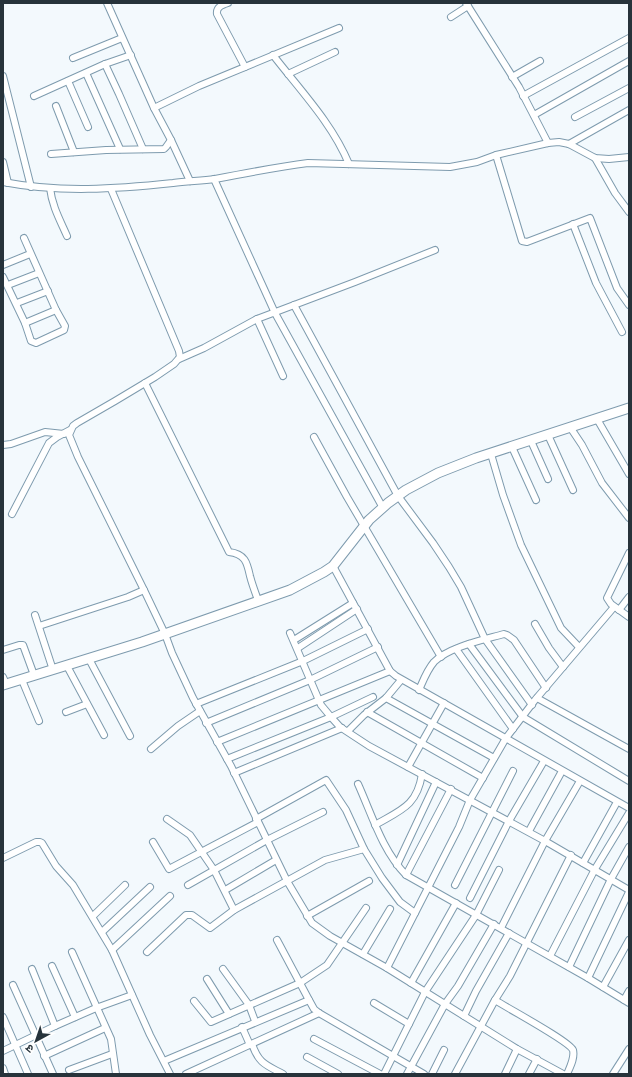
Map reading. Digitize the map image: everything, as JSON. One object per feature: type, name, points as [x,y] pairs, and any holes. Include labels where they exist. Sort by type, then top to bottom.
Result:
[{"type":"street","points":[[107,3],[154,108],[190,181]]},
{"type":"street","points":[[228,3],[219,7],[217,14],[245,66]]},
{"type":"street","points":[[451,17],[467,4],[512,77],[548,143]]},
{"type":"street","points":[[154,108],[245,66],[339,28]]},
{"type":"street","points":[[73,58],[122,38]]},
{"type":"street","points":[[523,96],[629,38]]},
{"type":"street","points":[[288,74],[336,52]]},
{"type":"street","points":[[34,96],[105,64],[131,55]]},
{"type":"street","points":[[273,55],[332,131],[344,150],[349,164]]},
{"type":"street","points":[[512,77],[540,61]]},
{"type":"street","points":[[534,115],[629,61]]},
{"type":"street","points":[[105,64],[120,94],[143,149]]},
{"type":"street","points":[[86,73],[120,149]]},
{"type":"street","points":[[3,76],[31,187]]},
{"type":"street","points":[[68,81],[88,127]]},
{"type":"street","points":[[575,117],[629,88]]},
{"type":"street","points":[[56,106],[74,152]]},
{"type":"street","points":[[570,144],[629,110]]},
{"type":"street","points":[[51,154],[120,149],[164,149],[171,140]]},
{"type":"street","points":[[3,162],[5,183],[50,188],[111,188],[214,179],[308,163],[450,167],[477,162],[496,155],[548,143],[559,142],[570,144],[595,158],[609,159],[629,157]]},
{"type":"street","points":[[496,155],[522,241],[527,242],[590,218],[618,288],[629,305]]},
{"type":"street","points":[[595,158],[615,193],[629,212]]},
{"type":"street","points":[[214,179],[275,313],[383,508]]},
{"type":"street","points":[[50,188],[54,208],[67,236]]},
{"type":"street","points":[[111,188],[179,351],[179,359]]},
{"type":"street","points":[[573,224],[596,283],[622,332]]},
{"type":"street","points":[[3,277],[17,304],[31,341],[36,343],[64,330],[65,326],[56,310],[24,238]]},
{"type":"street","points":[[12,514],[49,443],[70,430],[77,423],[145,383],[179,359],[204,348],[258,319],[435,250]]},
{"type":"street","points":[[3,265],[30,254]]},
{"type":"street","points":[[8,285],[39,273]]},
{"type":"street","points":[[17,304],[48,292]]},
{"type":"street","points":[[294,305],[398,496],[433,542],[455,577],[485,639],[532,705]]},
{"type":"street","points":[[25,323],[56,310]]},
{"type":"street","points":[[258,319],[283,376]]},
{"type":"street","points":[[145,383],[229,552],[242,556],[247,562],[258,600]]},
{"type":"street","points":[[4,682],[22,680],[89,659],[290,590],[333,566],[375,514],[406,490],[438,473],[629,408]]},
{"type":"street","points":[[597,419],[629,474]]},
{"type":"street","points":[[570,428],[582,445],[602,483],[629,518]]},
{"type":"street","points":[[70,430],[71,440],[78,457],[144,590],[196,704],[227,759],[276,860],[307,916],[317,928],[387,968],[517,1049],[563,1074]]},
{"type":"street","points":[[3,445],[11,444],[45,432],[64,434]]},
{"type":"street","points":[[548,435],[573,490]]},
{"type":"street","points":[[314,437],[440,657]]},
{"type":"street","points":[[532,441],[548,479]]},
{"type":"street","points":[[512,447],[536,500]]},
{"type":"street","points":[[491,454],[505,502],[522,545],[561,628],[579,647]]},
{"type":"street","points":[[629,555],[607,598],[608,601],[617,609],[629,617]]},
{"type":"street","points":[[333,566],[390,671],[401,680],[629,808]]},
{"type":"street","points":[[39,626],[128,597],[144,590]]},
{"type":"street","points":[[387,968],[459,827],[470,800],[506,738],[579,647],[629,597]]},
{"type":"street","points":[[294,640],[353,602]]},
{"type":"street","points":[[298,648],[356,609]]},
{"type":"street","points":[[35,615],[53,670]]},
{"type":"street","points":[[534,624],[563,667]]},
{"type":"street","points":[[196,704],[303,661],[368,629]]},
{"type":"street","points":[[290,633],[298,648],[319,699],[330,717],[345,730],[369,746],[546,840],[629,891],[588,978]]},
{"type":"street","points":[[419,690],[430,667],[440,657],[469,644],[504,634],[511,637],[546,688]]},
{"type":"street","points":[[469,644],[523,717],[629,781]]},
{"type":"street","points":[[3,650],[19,645],[23,646],[34,675]]},
{"type":"street","points":[[206,723],[310,680],[378,647]]},
{"type":"street","points":[[456,649],[513,729]]},
{"type":"street","points":[[89,659],[130,736]]},
{"type":"street","points":[[67,666],[104,735]]},
{"type":"street","points":[[217,742],[390,671]]},
{"type":"street","points":[[22,680],[39,721]]},
{"type":"street","points":[[234,774],[345,730],[386,698],[401,680]]},
{"type":"street","points":[[227,759],[330,717],[373,697]]},
{"type":"street","points":[[386,698],[432,725],[494,758]]},
{"type":"street","points":[[538,698],[629,749]]},
{"type":"street","points":[[408,767],[444,703]]},
{"type":"street","points":[[66,712],[87,704]]},
{"type":"street","points":[[152,749],[178,726],[200,711]]},
{"type":"street","points":[[367,712],[483,778]]},
{"type":"street","points":[[470,898],[509,821],[544,761]]},
{"type":"street","points":[[455,885],[513,770]]},
{"type":"street","points":[[529,832],[562,771]]},
{"type":"street","points":[[376,825],[410,803],[418,790],[422,774]]},
{"type":"street","points":[[153,842],[169,869],[326,780],[346,810],[364,849],[382,878],[397,899],[415,913]]},
{"type":"street","points":[[501,928],[546,840],[580,781]]},
{"type":"street","points":[[397,865],[436,782]]},
{"type":"street","points":[[358,784],[376,825],[397,865],[406,875],[627,1001],[629,991]]},
{"type":"street","points":[[406,875],[451,789]]},
{"type":"street","points":[[583,862],[617,802]]},
{"type":"street","points":[[188,885],[266,840],[323,812]]},
{"type":"street","points":[[550,956],[595,869],[629,813]]},
{"type":"street","points":[[167,819],[190,835],[214,870],[234,910]]},
{"type":"street","points":[[3,858],[36,842],[40,842],[56,866],[73,885],[102,932],[112,950],[150,1035],[170,1074]]},
{"type":"street","points":[[569,967],[611,879],[629,847]]},
{"type":"street","points":[[147,952],[186,915],[192,915],[210,928],[234,910],[325,860],[364,849]]},
{"type":"street","points":[[455,1074],[495,1000],[510,976],[571,855]]},
{"type":"street","points":[[227,889],[276,860]]},
{"type":"street","points":[[384,1074],[425,992],[476,915],[499,870]]},
{"type":"street","points":[[307,916],[369,881]]},
{"type":"street","points":[[92,916],[125,885]]},
{"type":"street","points":[[102,932],[150,887]]},
{"type":"street","points":[[112,950],[170,896]]},
{"type":"street","points":[[411,983],[456,903]]},
{"type":"street","points":[[194,1001],[211,1022],[300,983],[327,965],[366,908]]},
{"type":"street","points":[[363,954],[390,910]]},
{"type":"street","points":[[407,1074],[445,1004],[458,986],[494,924]]},
{"type":"street","points":[[464,1016],[476,991],[509,933]]},
{"type":"street","points":[[277,940],[314,1009],[424,1074]]},
{"type":"street","points":[[603,987],[629,940]]},
{"type":"street","points":[[72,952],[110,1039],[116,1074]]},
{"type":"street","points":[[52,966],[75,1017]]},
{"type":"street","points":[[223,969],[249,1005],[255,1022]]},
{"type":"street","points":[[32,970],[55,1026]]},
{"type":"street","points":[[207,979],[229,1014]]},
{"type":"street","points":[[13,985],[53,1074]]},
{"type":"street","points":[[3,1052],[75,1017],[132,995]]},
{"type":"street","points":[[164,1061],[309,1000]]},
{"type":"street","points":[[495,1000],[560,1039],[572,1048],[573,1059],[567,1074]]},
{"type":"street","points":[[374,1003],[409,1024]]},
{"type":"street","points":[[186,1074],[319,1013]]},
{"type":"street","points":[[3,1017],[28,1074]]},
{"type":"street","points":[[242,1027],[260,1061],[275,1072],[283,1074]]},
{"type":"street","points":[[44,1056],[105,1028]]},
{"type":"street","points":[[314,1039],[380,1074]]},
{"type":"street","points":[[505,1074],[517,1049]]},
{"type":"street","points":[[614,1074],[629,1049]]},
{"type":"street","points":[[432,1074],[444,1050]]},
{"type":"street","points":[[70,1070],[112,1054]]},
{"type":"street","points":[[307,1057],[338,1074]]},
{"type":"street","points":[[529,1074],[537,1059]]},
{"type":"street","points":[[3,1068],[5,1074]]}]
